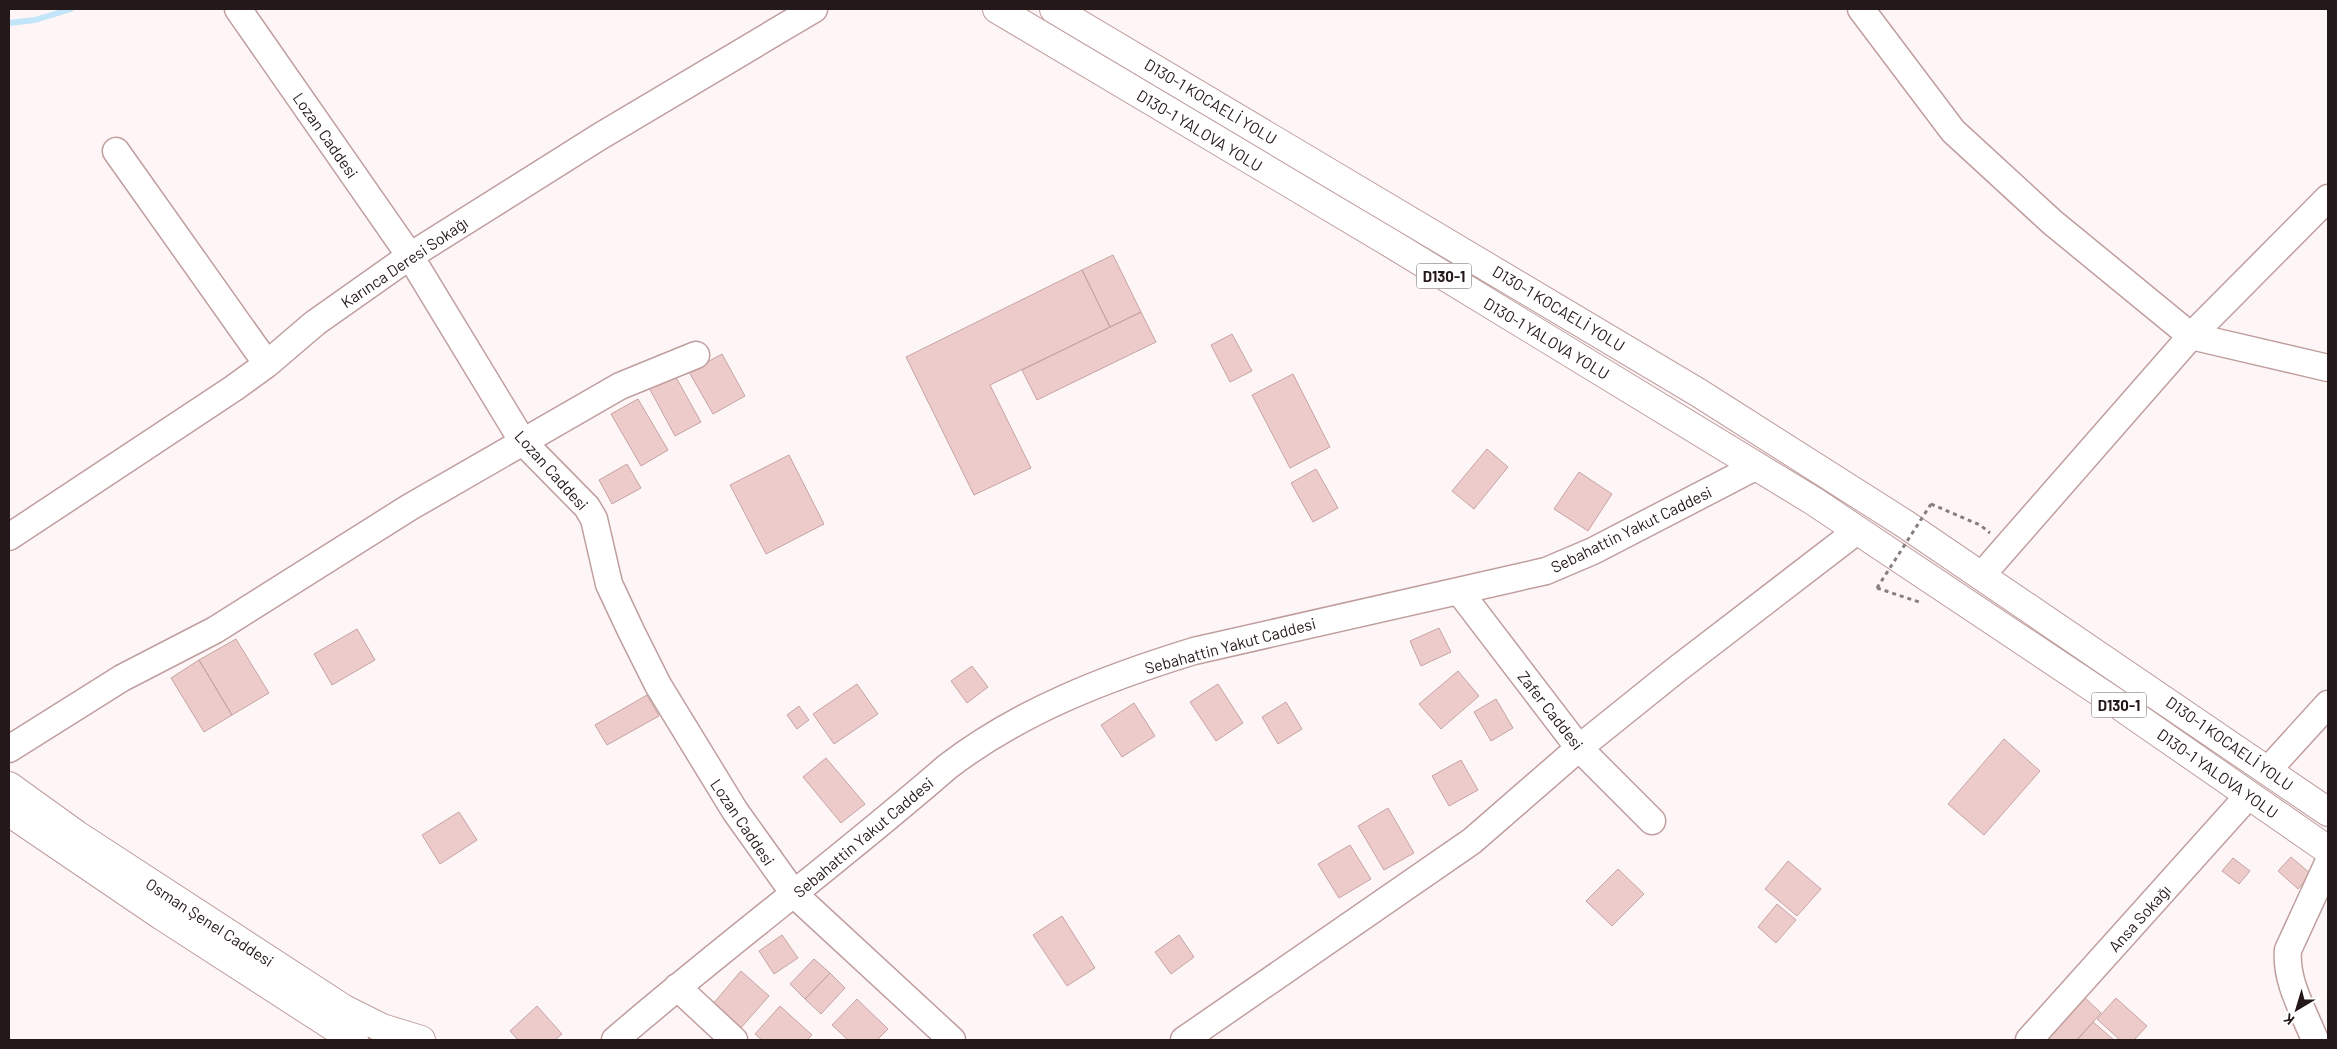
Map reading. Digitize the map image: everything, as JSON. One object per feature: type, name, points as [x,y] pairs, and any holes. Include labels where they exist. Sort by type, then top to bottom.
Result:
[{"type":"main road","name":"D130-1 YALOVA YOLU","points":[[997,9],[1897,557],[2245,800],[2328,850]]},
{"type":"main road","name":"D130-1 KOCAELİ YOLU","points":[[1054,9],[1491,267],[1699,393],[1914,530],[2328,812]]},
{"type":"main road","name":"Osman Şenel Caddesi","points":[[9,786],[77,835],[344,1009],[382,1028],[421,1040]]},
{"type":"main road","name":"Osman Şenel Caddesi","points":[[9,812],[162,916],[354,1040]]},
{"type":"street","name":"Lozan Caddesi","points":[[238,9],[410,256],[523,442],[587,507],[594,519],[609,584],[658,685],[734,811],[795,895],[952,1040]]},
{"type":"street","name":"Karınca Deresi Sokağı","points":[[9,537],[267,364],[315,323],[410,256],[623,122],[814,9]]},
{"type":"street","points":[[1861,9],[1953,131],[2052,222],[2191,336],[2328,368]]},
{"type":"street","points":[[116,151],[267,364]]},
{"type":"street","points":[[1981,576],[2191,336],[2328,198]]},
{"type":"street","points":[[9,749],[122,678],[215,630],[410,507],[620,386],[696,355]]},
{"type":"street","points":[[1750,469],[2245,800]]},
{"type":"street","name":"Sebahattin Yakut Caddesi","points":[[616,1040],[677,986],[795,895],[970,750],[1042,708],[1149,665],[1194,651],[1537,574],[1571,562],[1750,469]]},
{"type":"street","points":[[1184,1040],[1472,842],[1579,748],[1676,670],[1849,537]]},
{"type":"street","name":"Zafer Caddesi","points":[[1459,591],[1579,748],[1652,821]]},
{"type":"street","points":[[2268,770],[2328,704]]},
{"type":"street","name":"Ansa Sokağı","points":[[2029,1040],[2245,800]]},
{"type":"street","points":[[2314,1040],[2291,981],[2287,961],[2288,950],[2328,864]]},
{"type":"street","points":[[677,986],[734,1040]]},
{"type":"path","points":[[1923,604],[1877,588],[1931,504],[1980,525]]},
{"type":"building","points":[[1113,255],[1141,312],[1110,327],[1082,270]]},
{"type":"building","points":[[1082,270],[1110,327],[990,385],[1031,468],[974,495],[906,357]]},
{"type":"building","points":[[1141,312],[1156,342],[1037,400],[1022,370]]},
{"type":"building","points":[[1232,334],[1252,371],[1230,382],[1211,345]]},
{"type":"building","points":[[722,354],[745,396],[713,414],[689,372]]},
{"type":"building","points":[[673,372],[701,422],[675,436],[648,386]]},
{"type":"building","points":[[1293,374],[1330,447],[1290,468],[1252,395]]},
{"type":"building","points":[[638,399],[668,450],[641,466],[611,414]]},
{"type":"building","points":[[1487,449],[1508,467],[1474,509],[1452,491]]},
{"type":"building","points":[[789,455],[824,524],[766,554],[730,485]]},
{"type":"building","points":[[627,464],[641,488],[612,504],[599,480]]},
{"type":"building","points":[[1316,469],[1338,508],[1313,522],[1291,483]]},
{"type":"building","points":[[1579,472],[1612,494],[1588,531],[1554,509]]},
{"type":"building","points":[[1439,628],[1451,652],[1421,666],[1410,641]]},
{"type":"building","points":[[357,629],[375,660],[332,685],[314,654]]},
{"type":"building","points":[[236,639],[269,693],[232,715],[199,660]]},
{"type":"building","points":[[199,660],[232,715],[204,732],[171,678]]},
{"type":"building","points":[[972,666],[988,687],[967,703],[951,681]]},
{"type":"building","points":[[1458,671],[1479,696],[1441,729],[1419,704]]},
{"type":"building","points":[[857,684],[878,714],[834,744],[813,714]]},
{"type":"building","points":[[1218,684],[1243,723],[1216,741],[1190,702]]},
{"type":"building","points":[[647,695],[659,716],[607,745],[595,725]]},
{"type":"building","points":[[1496,699],[1513,728],[1491,741],[1474,712]]},
{"type":"building","points":[[1286,702],[1302,729],[1278,744],[1262,717]]},
{"type":"building","points":[[1134,703],[1155,736],[1122,757],[1101,725]]},
{"type":"building","points":[[799,706],[809,720],[797,729],[787,715]]},
{"type":"building","points":[[2004,739],[2040,771],[1984,835],[1948,804]]},
{"type":"building","points":[[826,758],[865,804],[841,823],[803,777]]},
{"type":"building","points":[[1461,760],[1478,790],[1449,806],[1432,776]]},
{"type":"building","points":[[1388,808],[1414,853],[1384,870],[1358,826]]},
{"type":"building","points":[[459,812],[477,840],[440,864],[422,835]]},
{"type":"building","points":[[1350,845],[1371,879],[1339,898],[1318,864]]},
{"type":"building","points":[[2291,857],[2311,874],[2298,889],[2278,871]]},
{"type":"building","points":[[2233,858],[2250,871],[2239,884],[2222,871]]},
{"type":"building","points":[[1788,861],[1821,889],[1797,916],[1765,889]]},
{"type":"building","points":[[1618,869],[1644,894],[1612,926],[1586,901]]},
{"type":"building","points":[[1777,904],[1796,920],[1776,943],[1758,927]]},
{"type":"building","points":[[1062,916],[1095,968],[1067,986],[1033,935]]},
{"type":"building","points":[[782,935],[798,958],[774,974],[759,951]]},
{"type":"building","points":[[1179,935],[1194,957],[1171,974],[1155,952]]},
{"type":"building","points":[[814,959],[830,973],[805,999],[790,984]]},
{"type":"building","points":[[741,971],[769,996],[740,1029],[712,1005]]},
{"type":"building","points":[[830,973],[845,988],[821,1014],[805,999]]},
{"type":"building","points":[[2082,995],[2101,1013],[2077,1040],[2043,1040]]},
{"type":"building","points":[[2116,998],[2147,1026],[2134,1040],[2120,1040],[2097,1019]]},
{"type":"building","points":[[857,999],[888,1029],[877,1040],[848,1040],[832,1025]]},
{"type":"building","points":[[537,1006],[562,1034],[555,1040],[518,1040],[510,1031]]},
{"type":"building","points":[[780,1006],[812,1035],[807,1040],[762,1040],[755,1034]]},
{"type":"building","points":[[2093,1022],[2114,1040],[2077,1040]]},
{"type":"waterway","points":[[9,23],[35,20],[71,9]]}]
